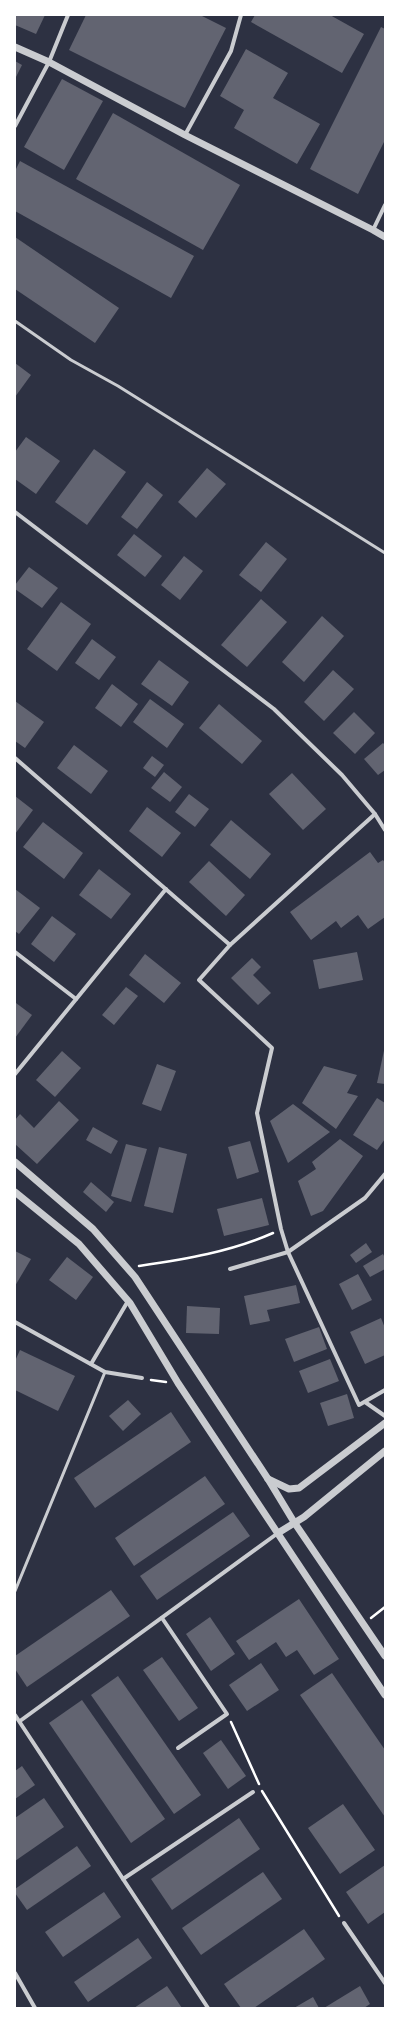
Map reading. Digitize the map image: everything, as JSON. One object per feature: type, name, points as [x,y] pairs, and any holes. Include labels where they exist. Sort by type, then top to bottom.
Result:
[{"type":"street","points":[[15,126],[49,62],[68,15]]},
{"type":"street","points":[[185,135],[231,51],[241,15]]},
{"type":"street","points":[[15,46],[49,62],[185,135],[385,237]]},
{"type":"street","points":[[373,230],[385,205]]},
{"type":"street","points":[[15,512],[274,709],[342,775],[375,814],[385,830]]},
{"type":"street","points":[[15,758],[230,945]]},
{"type":"street","points":[[375,814],[230,945],[199,980],[272,1048],[257,1113],[281,1229],[288,1252],[359,1405],[385,1390]]},
{"type":"street","points":[[15,1074],[166,889]]},
{"type":"street","points":[[15,952],[76,999]]},
{"type":"street","points":[[15,1162],[94,1229],[135,1278],[268,1479],[294,1522],[385,1656]]},
{"type":"street","points":[[230,1269],[288,1252],[365,1198],[385,1174]]},
{"type":"street","points":[[15,1192],[79,1244],[128,1301],[178,1384],[385,1695]]},
{"type":"street","points":[[91,1364],[128,1301]]},
{"type":"street","points":[[15,1322],[105,1372],[142,1378]]},
{"type":"street","points":[[365,1402],[385,1416]]},
{"type":"street","points":[[268,1479],[289,1489],[299,1488],[385,1423]]},
{"type":"street","points":[[20,1721],[294,1522],[385,1451]]},
{"type":"street","points":[[162,1618],[226,1714],[178,1748]]},
{"type":"street","points":[[15,1715],[208,2008]]},
{"type":"street","points":[[123,1879],[253,1792]]},
{"type":"street","points":[[344,1923],[385,1983]]},
{"type":"street","points":[[15,1973],[35,2008]]},
{"type":"lane","points":[[15,321],[72,360],[118,386],[385,553]]},
{"type":"lane","points":[[15,1591],[105,1372]]},
{"type":"path","points":[[127,1268],[198,1257],[249,1243],[281,1229]]},
{"type":"path","points":[[142,1378],[178,1384]]},
{"type":"path","points":[[362,1624],[385,1608]]},
{"type":"path","points":[[226,1714],[236,1731],[260,1787],[344,1923]]},
{"type":"building","points":[[15,15],[45,15],[36,34],[15,25]]},
{"type":"building","points":[[86,15],[200,15],[226,28],[185,108],[69,50]]},
{"type":"building","points":[[255,15],[330,15],[364,34],[342,73],[251,22]]},
{"type":"building","points":[[381,27],[385,29],[385,140],[358,194],[310,169]]},
{"type":"building","points":[[246,49],[288,73],[273,98],[320,124],[297,164],[234,128],[244,110],[220,96]]},
{"type":"building","points":[[15,61],[22,65],[15,79]]},
{"type":"building","points":[[62,79],[103,101],[64,170],[24,147]]},
{"type":"building","points":[[113,113],[240,185],[203,250],[76,179]]},
{"type":"building","points":[[20,161],[194,256],[171,298],[15,211],[15,171]]},
{"type":"building","points":[[15,237],[119,308],[95,343],[15,289]]},
{"type":"building","points":[[15,363],[31,375],[15,397]]},
{"type":"building","points":[[26,437],[60,461],[36,494],[15,479],[15,452]]},
{"type":"building","points":[[94,449],[126,472],[87,525],[55,502]]},
{"type":"building","points":[[207,468],[226,484],[196,518],[178,502]]},
{"type":"building","points":[[147,482],[163,495],[137,529],[121,517]]},
{"type":"building","points":[[134,534],[162,556],[145,577],[117,555]]},
{"type":"building","points":[[266,542],[287,559],[261,592],[239,575]]},
{"type":"building","points":[[184,556],[203,571],[180,600],[161,585]]},
{"type":"building","points":[[29,567],[58,588],[42,608],[15,589],[15,585]]},
{"type":"building","points":[[261,599],[287,622],[247,667],[221,645]]},
{"type":"building","points":[[61,602],[91,624],[57,671],[27,649]]},
{"type":"building","points":[[322,616],[344,636],[304,682],[282,662]]},
{"type":"building","points":[[92,639],[116,657],[99,680],[75,663]]},
{"type":"building","points":[[159,660],[189,682],[172,706],[141,684]]},
{"type":"building","points":[[333,670],[354,689],[324,721],[304,702]]},
{"type":"building","points":[[112,684],[138,704],[121,727],[95,708]]},
{"type":"building","points":[[150,699],[184,724],[167,748],[133,722]]},
{"type":"building","points":[[15,701],[44,722],[25,748],[15,741]]},
{"type":"building","points":[[219,704],[262,741],[242,764],[199,728]]},
{"type":"building","points":[[354,712],[375,733],[355,754],[333,733]]},
{"type":"building","points":[[383,743],[385,745],[385,770],[378,775],[364,759]]},
{"type":"building","points":[[74,745],[108,771],[91,794],[57,768]]},
{"type":"building","points":[[152,756],[164,765],[155,777],[143,768]]},
{"type":"building","points":[[164,772],[182,787],[170,802],[151,788]]},
{"type":"building","points":[[292,773],[326,809],[303,830],[269,794]]},
{"type":"building","points":[[189,794],[209,809],[195,827],[175,812]]},
{"type":"building","points":[[15,796],[33,810],[15,834]]},
{"type":"building","points":[[147,807],[181,833],[162,857],[129,831]]},
{"type":"building","points":[[231,820],[271,854],[250,879],[210,845]]},
{"type":"building","points":[[43,822],[83,853],[64,879],[23,847]]},
{"type":"building","points":[[370,852],[378,863],[383,860],[385,863],[385,917],[368,929],[358,915],[341,928],[336,921],[311,940],[290,912]]},
{"type":"building","points":[[209,861],[245,895],[226,916],[189,882]]},
{"type":"building","points":[[99,869],[131,894],[111,919],[79,895]]},
{"type":"building","points":[[15,889],[40,908],[19,934],[15,931]]},
{"type":"building","points":[[52,916],[76,934],[54,962],[31,944]]},
{"type":"building","points":[[357,952],[363,980],[319,989],[313,960]]},
{"type":"building","points":[[145,954],[181,983],[164,1003],[129,975]]},
{"type":"building","points":[[252,958],[261,967],[253,975],[271,993],[258,1005],[231,978]]},
{"type":"building","points":[[126,987],[138,996],[114,1025],[102,1015]]},
{"type":"building","points":[[16,1003],[32,1015],[15,1038],[15,1005]]},
{"type":"building","points":[[385,1046],[385,1084],[377,1083]]},
{"type":"building","points":[[62,1051],[81,1068],[55,1097],[36,1080]]},
{"type":"building","points":[[157,1064],[176,1071],[161,1111],[142,1104]]},
{"type":"building","points":[[324,1066],[357,1075],[347,1093],[358,1096],[336,1129],[302,1103]]},
{"type":"building","points":[[377,1098],[385,1103],[385,1139],[377,1150],[353,1135]]},
{"type":"building","points":[[59,1101],[79,1120],[37,1164],[15,1144],[15,1120],[20,1114],[34,1128]]},
{"type":"building","points":[[293,1104],[330,1132],[288,1163],[270,1121]]},
{"type":"building","points":[[93,1127],[118,1141],[111,1154],[86,1140]]},
{"type":"building","points":[[340,1139],[363,1156],[323,1211],[311,1216],[298,1181],[316,1169],[312,1162]]},
{"type":"building","points":[[250,1141],[259,1172],[237,1179],[228,1147]]},
{"type":"building","points":[[126,1144],[147,1149],[131,1202],[111,1196]]},
{"type":"building","points":[[159,1147],[187,1154],[173,1213],[144,1206]]},
{"type":"building","points":[[91,1182],[114,1202],[106,1212],[83,1192]]},
{"type":"building","points":[[262,1198],[269,1225],[224,1236],[217,1209]]},
{"type":"building","points":[[366,1243],[372,1252],[356,1263],[350,1255]]},
{"type":"building","points":[[15,1251],[31,1259],[15,1286]]},
{"type":"building","points":[[383,1254],[385,1258],[385,1269],[370,1277],[363,1266]]},
{"type":"building","points":[[67,1257],[93,1277],[76,1300],[49,1280]]},
{"type":"building","points":[[358,1274],[372,1300],[352,1310],[339,1284]]},
{"type":"building","points":[[296,1285],[300,1303],[267,1310],[270,1321],[250,1325],[244,1296]]},
{"type":"building","points":[[187,1306],[220,1308],[219,1334],[186,1333]]},
{"type":"building","points":[[381,1318],[385,1328],[385,1355],[365,1364],[350,1332]]},
{"type":"building","points":[[319,1327],[327,1349],[294,1362],[285,1339]]},
{"type":"building","points":[[20,1350],[75,1376],[58,1411],[15,1390],[15,1361]]},
{"type":"building","points":[[330,1359],[339,1381],[308,1393],[299,1371]]},
{"type":"building","points":[[347,1394],[354,1418],[328,1426],[320,1403]]},
{"type":"building","points":[[128,1400],[141,1414],[123,1431],[109,1416]]},
{"type":"building","points":[[171,1412],[191,1442],[95,1508],[74,1478]]},
{"type":"building","points":[[205,1476],[225,1504],[134,1566],[115,1538]]},
{"type":"building","points":[[233,1512],[250,1536],[157,1600],[140,1576]]},
{"type":"building","points":[[111,1590],[130,1616],[27,1687],[15,1669],[15,1656]]},
{"type":"building","points":[[299,1599],[339,1659],[314,1675],[297,1650],[286,1657],[276,1642],[249,1660],[236,1641]]},
{"type":"building","points":[[210,1617],[235,1654],[211,1671],[186,1634]]},
{"type":"building","points":[[162,1657],[198,1708],[179,1721],[143,1670]]},
{"type":"building","points":[[261,1663],[279,1690],[247,1711],[229,1685]]},
{"type":"building","points":[[332,1673],[385,1750],[385,1817],[300,1695]]},
{"type":"building","points":[[118,1676],[201,1795],[174,1814],[91,1695]]},
{"type":"building","points":[[82,1700],[165,1819],[131,1843],[49,1723]]},
{"type":"building","points":[[221,1740],[246,1776],[228,1789],[203,1753]]},
{"type":"building","points":[[22,1766],[35,1785],[15,1799],[15,1771]]},
{"type":"building","points":[[44,1798],[64,1827],[15,1861],[15,1818]]},
{"type":"building","points":[[343,1804],[375,1850],[340,1874],[308,1828]]},
{"type":"building","points":[[239,1818],[260,1849],[172,1910],[151,1879]]},
{"type":"building","points":[[77,1846],[91,1866],[27,1910],[15,1893],[15,1889]]},
{"type":"building","points":[[385,1865],[385,1912],[368,1924],[346,1892]]},
{"type":"building","points":[[263,1872],[282,1899],[201,1955],[182,1928]]},
{"type":"building","points":[[104,1892],[121,1917],[63,1957],[45,1932]]},
{"type":"building","points":[[304,1929],[325,1959],[254,2008],[241,2008],[224,1984]]},
{"type":"building","points":[[138,1938],[152,1958],[88,2002],[74,1982]]},
{"type":"building","points":[[167,1986],[182,2008],[134,2008]]},
{"type":"building","points":[[360,1986],[370,2004],[364,2008],[324,2008]]},
{"type":"building","points":[[313,1997],[319,2008],[294,2008]]}]
